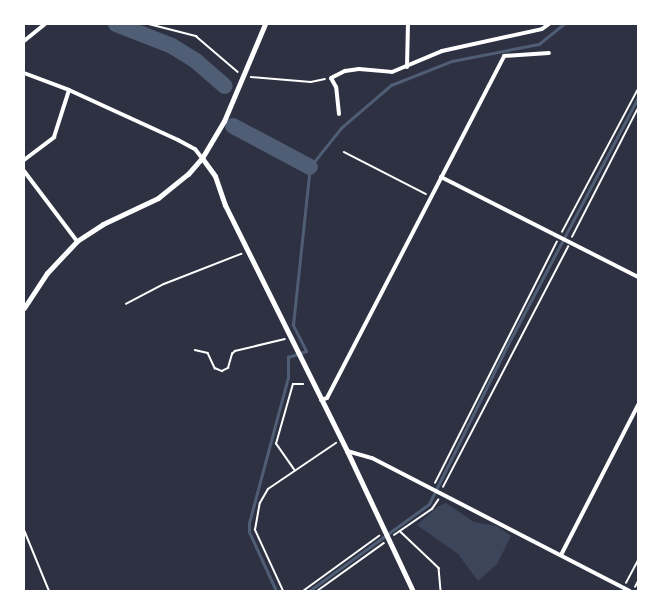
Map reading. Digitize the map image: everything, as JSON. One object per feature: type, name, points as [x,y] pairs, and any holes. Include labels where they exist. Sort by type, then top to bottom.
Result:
[{"type":"street","points":[[24,41],[45,24]]},
{"type":"street","points":[[24,308],[47,272],[77,241],[104,224],[158,198],[188,174],[202,158],[224,121],[265,24]]},
{"type":"street","points":[[407,67],[408,24]]},
{"type":"street","points":[[339,114],[336,87],[331,78],[352,69],[392,72],[442,51],[542,29],[549,24]]},
{"type":"street","points":[[321,400],[327,398],[504,56],[503,50]]},
{"type":"street","points":[[504,56],[549,53]]},
{"type":"street","points":[[24,73],[69,90],[178,140],[195,149],[202,158],[215,176],[225,205],[296,351],[342,440],[413,591]]},
{"type":"street","points":[[24,160],[54,136],[69,90]]},
{"type":"street","points":[[24,171],[77,241]]},
{"type":"street","points":[[441,177],[638,277]]},
{"type":"street","points":[[561,555],[638,405]]},
{"type":"street","points":[[347,451],[372,458],[630,591]]},
{"type":"lane","points":[[24,530],[49,591]]},
{"type":"path","points":[[149,24],[196,36],[243,75],[311,82],[331,78]]},
{"type":"path","points":[[433,489],[638,89]]},
{"type":"path","points":[[317,591],[400,530],[432,509],[439,492],[638,108]]},
{"type":"path","points":[[344,152],[431,197]]},
{"type":"path","points":[[126,304],[164,284],[248,251]]},
{"type":"path","points":[[195,350],[208,353],[215,368],[222,371],[228,368],[232,354],[235,352],[290,338]]},
{"type":"path","points":[[295,471],[276,444],[293,384],[303,384]]},
{"type":"path","points":[[283,591],[254,526],[263,493],[342,440]]},
{"type":"path","points":[[400,530],[439,568],[441,591]]},
{"type":"path","points":[[303,591],[385,533]]},
{"type":"path","points":[[623,588],[638,560]]},
{"type":"path","points":[[633,591],[638,581]]},
{"type":"shaded area","points":[[446,503],[474,522],[497,526],[511,536],[497,564],[478,581],[458,554],[417,525],[437,507]]},
{"type":"waterway","points":[[116,24],[172,46],[196,61],[225,86]]},
{"type":"waterway","points":[[276,591],[249,532],[249,523],[288,377],[288,357],[306,351],[293,325],[310,167],[341,128],[391,85],[452,61],[539,44],[564,24]]},
{"type":"waterway","points":[[309,591],[429,504],[506,348],[638,98]]},
{"type":"waterway","points":[[233,126],[310,167]]}]
